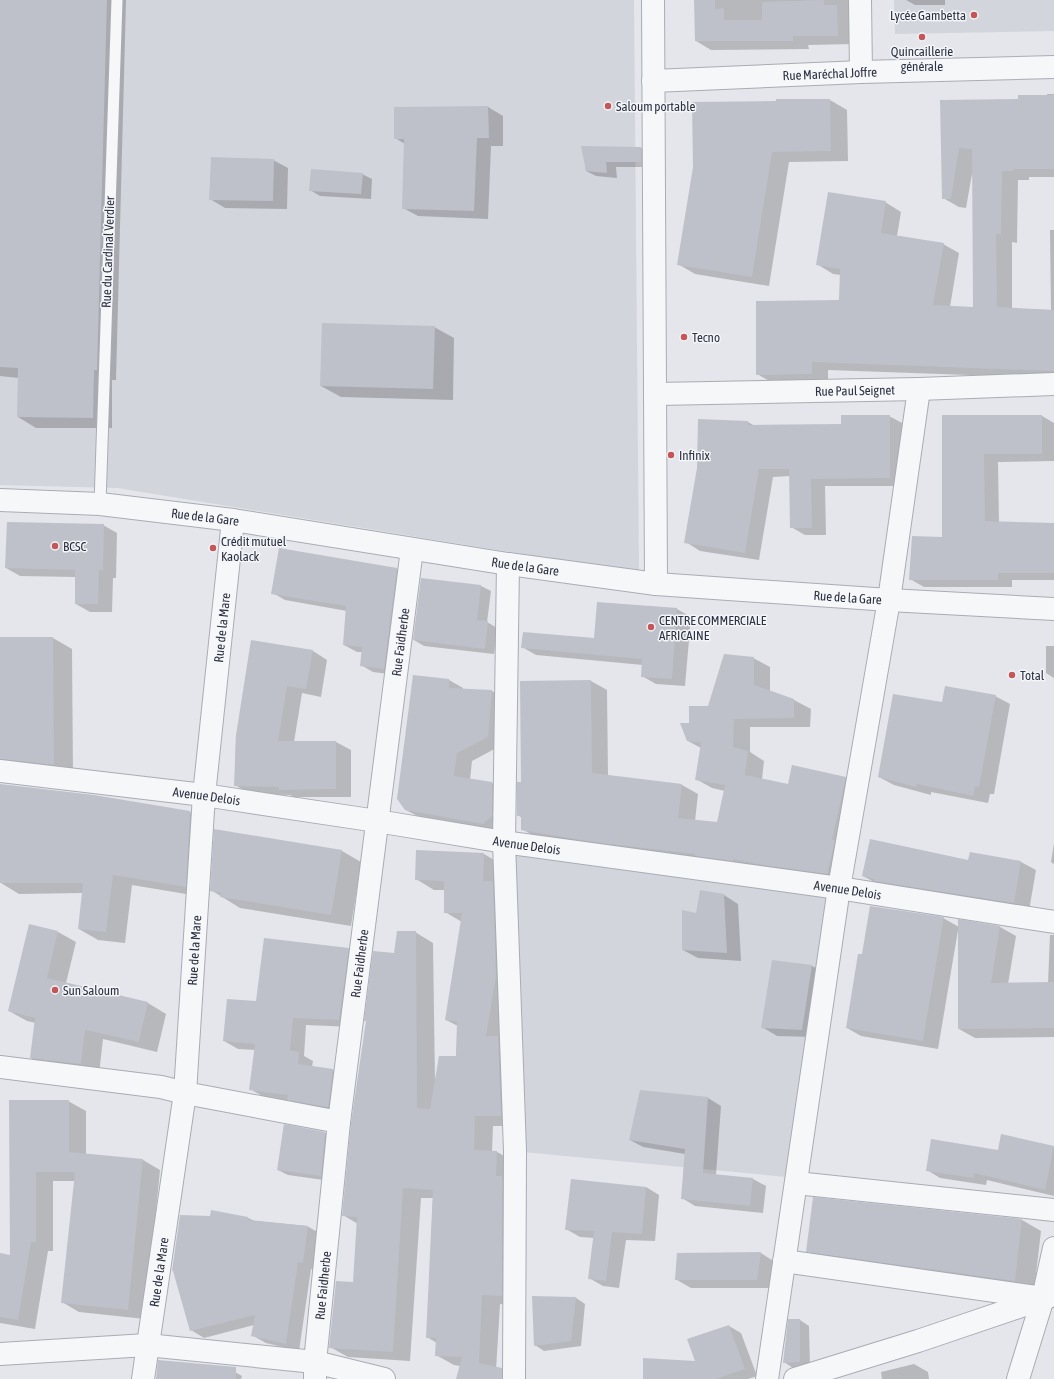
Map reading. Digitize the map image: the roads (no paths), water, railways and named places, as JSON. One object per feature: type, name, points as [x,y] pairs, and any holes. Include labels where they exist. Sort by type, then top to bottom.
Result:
[{"type":"street","points":[[653,0],[656,584]]},
{"type":"street","points":[[860,0],[861,72]]},
{"type":"street","name":"Rue Maréchal Joffre","points":[[653,81],[861,72],[1054,67]]},
{"type":"street","name":"Rue Paul Seignet","points":[[656,394],[919,389],[1054,384]]},
{"type":"street","points":[[767,1379],[840,888],[889,600],[919,389]]},
{"type":"street","name":"Rue de la Gare","points":[[0,500],[100,504],[233,520],[508,564],[656,584],[889,600],[1054,609]]},
{"type":"street","name":"Rue de la Mare","points":[[143,1379],[185,1093],[204,795],[233,520]]},
{"type":"street","name":"Rue Faidherbe","points":[[315,1370],[339,1122],[412,549]]},
{"type":"street","points":[[508,564],[504,842],[515,1151],[514,1379]]},
{"type":"street","name":"Avenue Delois","points":[[0,771],[204,795],[504,842],[840,888],[1054,922]]},
{"type":"street","points":[[0,1066],[161,1087],[185,1093],[339,1122]]},
{"type":"street","points":[[796,1183],[1054,1210]]},
{"type":"street","points":[[1018,1379],[1048,1297],[1054,1248]]},
{"type":"street","points":[[784,1261],[1048,1297]]},
{"type":"street","points":[[795,1379],[918,1341],[1048,1297]]},
{"type":"street","points":[[0,1354],[147,1345],[384,1379]]},
{"type":"lane","name":"Rue du Cardinal Verdier","points":[[100,504],[117,0]]},
{"type":"place","name":"Lycée Gambetta","points":[[974,15]]},
{"type":"place","name":"Quincaillerie générale","points":[[922,37]]},
{"type":"place","name":"Saloum portable","points":[[608,106]]},
{"type":"place","name":"Tecno","points":[[684,337]]},
{"type":"place","name":"Infinix","points":[[671,455]]},
{"type":"place","name":"BCSC","points":[[55,546]]},
{"type":"place","name":"Crédit mutuel Kaolack","points":[[213,548]]},
{"type":"place","name":"CENTRE COMMERCIALE AFRICAINE","points":[[651,627]]},
{"type":"place","name":"Total","points":[[1012,675]]},
{"type":"place","name":"Sun Saloum","points":[[55,990]]}]
